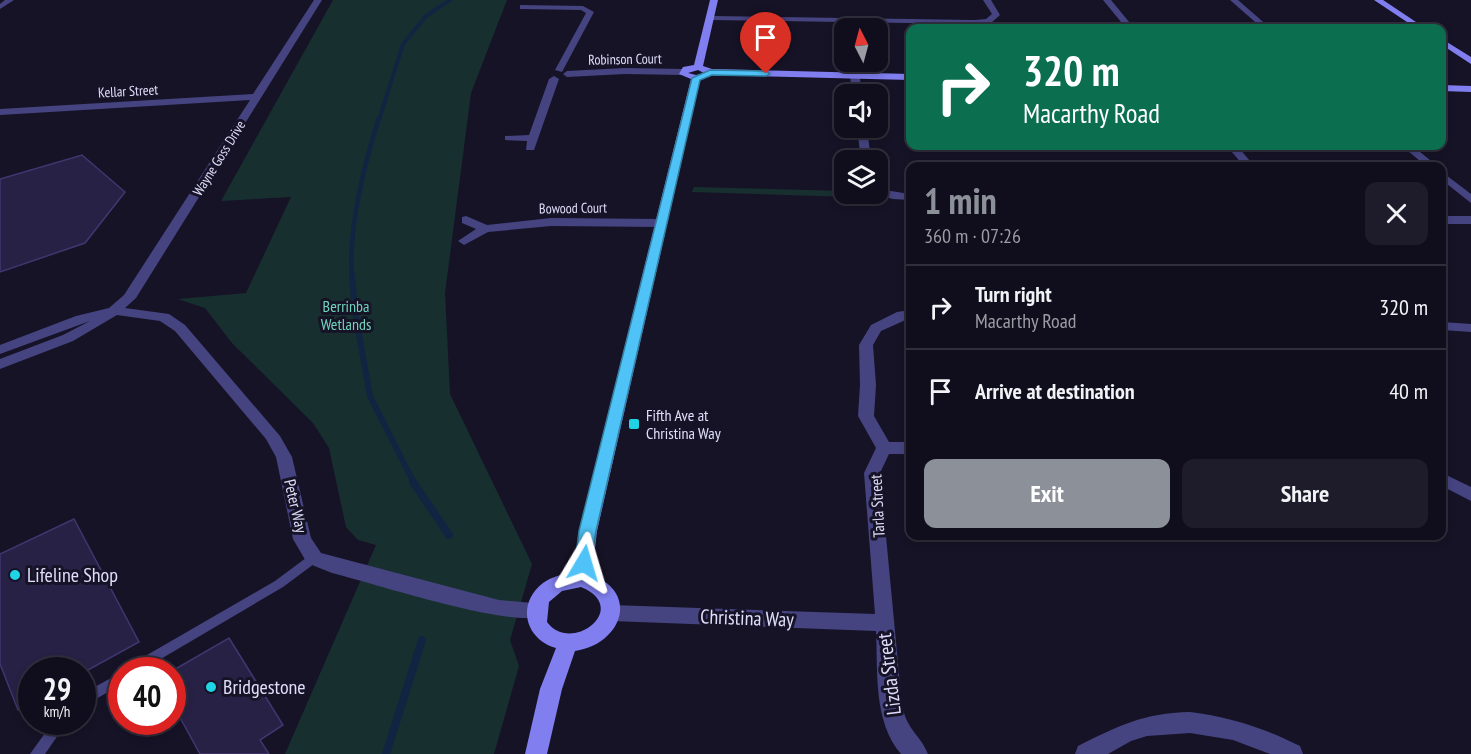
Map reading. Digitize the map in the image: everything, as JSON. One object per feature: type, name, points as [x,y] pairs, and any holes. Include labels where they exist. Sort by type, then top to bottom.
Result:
[{"type":"street","points":[[0,7],[10,0]]},
{"type":"street","name":"Wayne Goss Drive","points":[[0,364],[90,329],[129,298],[318,0]]},
{"type":"street","points":[[582,579],[588,531],[661,223],[692,72],[714,0]]},
{"type":"street","points":[[710,18],[975,22],[988,21],[996,15],[987,0]]},
{"type":"street","points":[[1107,0],[1127,24]]},
{"type":"street","points":[[1234,0],[1261,24]]},
{"type":"street","points":[[1378,0],[1415,24]]},
{"type":"street","name":"Robinson Court","points":[[518,6],[583,8],[590,12],[560,74],[625,71],[692,72]]},
{"type":"street","points":[[1446,45],[1471,61]]},
{"type":"street","points":[[692,72],[704,77],[710,72],[906,77]]},
{"type":"street","points":[[509,138],[532,143],[560,74]]},
{"type":"street","points":[[855,76],[856,84]]},
{"type":"street","points":[[1446,88],[1471,89]]},
{"type":"street","name":"Kellar Street","points":[[0,112],[257,97]]},
{"type":"street","points":[[1412,150],[1427,162]]},
{"type":"street","points":[[1236,151],[1246,162]]},
{"type":"street","points":[[1446,178],[1471,200]]},
{"type":"street","points":[[888,195],[906,196]]},
{"type":"street","points":[[466,220],[485,229]]},
{"type":"street","points":[[1446,220],[1471,220]]},
{"type":"street","name":"Bowood Court","points":[[464,241],[485,229],[550,222],[661,223]]},
{"type":"street","points":[[0,350],[81,319],[115,311]]},
{"type":"street","name":"Peter Way","points":[[115,311],[164,317],[180,328],[272,436],[285,457],[302,539],[314,558]]},
{"type":"street","points":[[906,314],[876,328],[866,345],[868,385],[866,416],[884,448],[906,448]]},
{"type":"street","points":[[1446,326],[1471,328]]},
{"type":"street","name":"Tarla Street","points":[[883,623],[877,512],[872,473],[884,448]]},
{"type":"street","points":[[1446,481],[1471,495]]},
{"type":"street","points":[[314,558],[353,571],[499,608],[536,610]]},
{"type":"street","points":[[582,579],[602,587],[609,594],[612,613],[607,623],[591,638],[568,643],[556,641],[539,629],[536,610],[548,591],[570,580],[582,579]]},
{"type":"street","name":"Christina Way","points":[[612,613],[883,623]]},
{"type":"street","name":"Lizda Street","points":[[883,623],[893,722],[901,737],[917,754]]},
{"type":"street","points":[[536,754],[551,689],[568,643]]},
{"type":"street","points":[[1086,754],[1128,732],[1169,723],[1210,725],[1235,730],[1292,754]]},
{"type":"lane","points":[[154,657],[279,584],[314,558]]},
{"type":"lane","points":[[37,754],[51,735]]},
{"type":"green space","name":"Berrinba Wetlands","points":[[333,0],[507,0],[471,93],[445,293],[450,394],[532,564],[510,640],[519,666],[494,754],[285,754],[376,545],[358,540],[346,527],[329,448],[313,423],[232,343],[205,308],[178,299],[246,293],[291,197],[221,201]]},
{"type":"green space","points":[[694,187],[834,191],[834,196],[692,192]]},
{"type":"building","points":[[82,155],[125,192],[85,243],[0,272],[0,179]]},
{"type":"building","points":[[74,519],[139,642],[96,666],[96,657],[18,657],[18,710],[0,664],[0,554]]},
{"type":"building","points":[[229,638],[283,725],[260,740],[269,754],[200,754],[186,728],[186,663]]},
{"type":"waterway","points":[[379,120],[403,44],[426,16],[450,0]]},
{"type":"waterway","points":[[352,277],[352,239],[358,197],[379,118]]},
{"type":"waterway","points":[[352,275],[355,312],[370,396],[414,483]]},
{"type":"waterway","points":[[413,482],[449,535]]},
{"type":"waterway","points":[[386,754],[422,640]]},
{"type":"place","name":"Fifth Ave at Christina Way","points":[[634,424]]},
{"type":"place","name":"Lifeline Shop","points":[[15,575]]},
{"type":"place","name":"Bridgestone","points":[[211,687]]},
{"type":"route","points":[[584,563],[588,531],[696,78],[704,77],[710,72],[766,74]]}]
